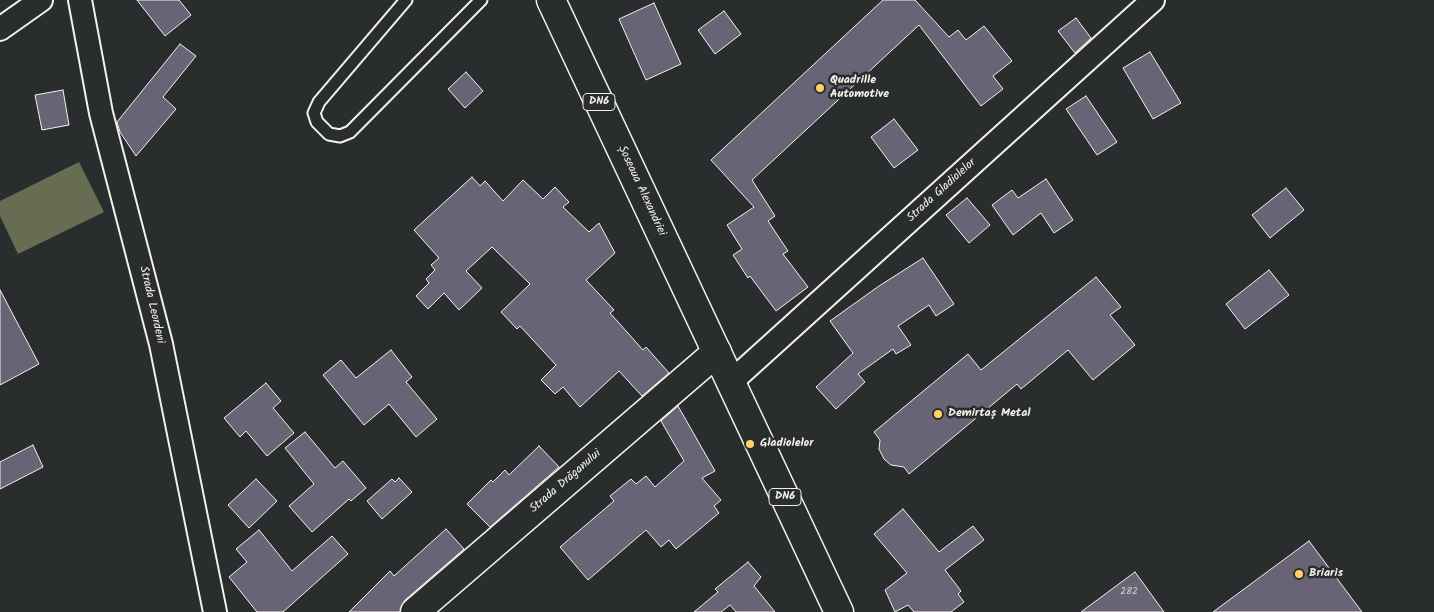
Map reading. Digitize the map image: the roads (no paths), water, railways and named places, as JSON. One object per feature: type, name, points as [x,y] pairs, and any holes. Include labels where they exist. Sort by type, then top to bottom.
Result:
[{"type":"main road","name":"Șoseaua Alexandriei","points":[[551,0],[731,382]]},
{"type":"main road","name":"Strada Drăganului","points":[[416,612],[717,352]]},
{"type":"main road","name":"DN6","points":[[731,382],[839,612]]},
{"type":"street","points":[[0,28],[42,0]]},
{"type":"street","name":"Strada Leordeni","points":[[80,0],[101,113],[161,344],[215,612]]},
{"type":"street","name":"Strada Gladiolelor","points":[[731,382],[1153,0]]},
{"type":"lane","points":[[406,0],[319,102],[314,113],[317,122],[329,134],[340,136],[350,132],[482,0]]},
{"type":"place","name":"Quadrille Automotive","points":[[820,88]]},
{"type":"place","name":"Demirtaș Metal","points":[[938,414]]},
{"type":"place","name":"Gladiolelor","points":[[750,444]]},
{"type":"place","name":"Briaris","points":[[1299,574]]}]
